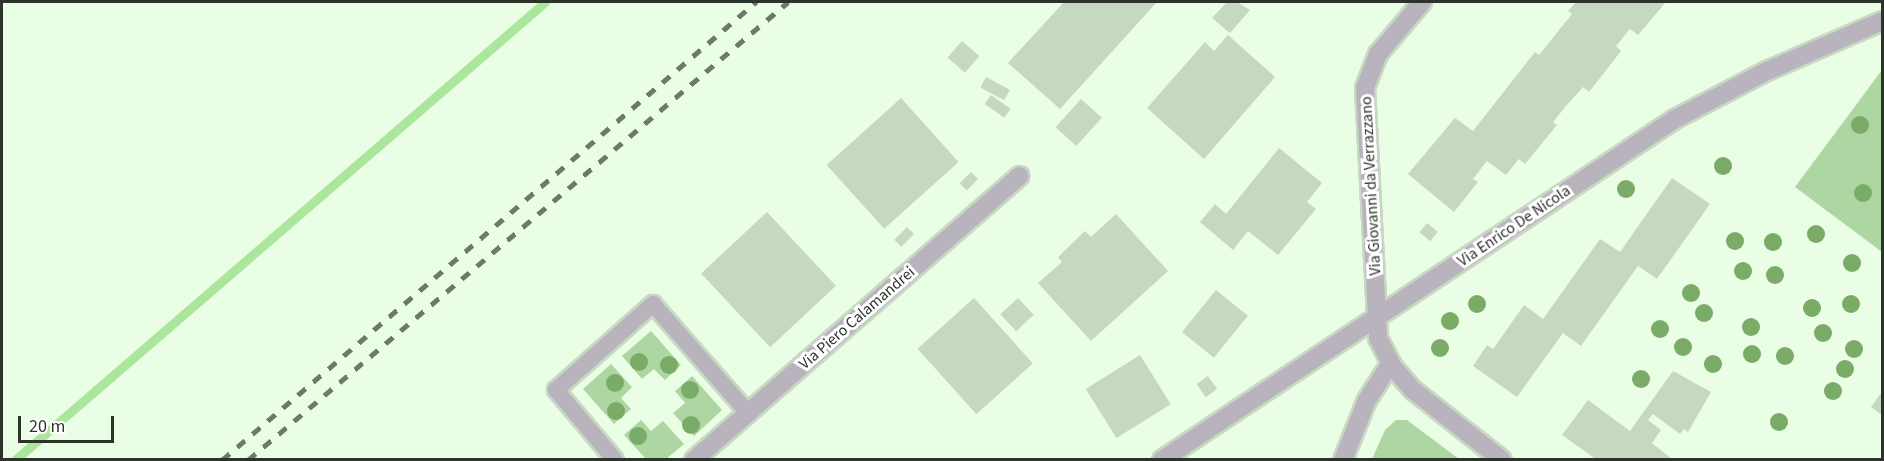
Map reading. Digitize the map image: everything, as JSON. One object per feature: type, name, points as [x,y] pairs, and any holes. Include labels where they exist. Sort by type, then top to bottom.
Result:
[{"type":"street","name":"Via Giovanni da Verrazzano","points":[[1422,2],[1378,54],[1365,88],[1368,183],[1378,294],[1376,317],[1378,338],[1391,363],[1425,402],[1502,459]]},
{"type":"street","name":"Via Enrico De Nicola","points":[[1162,459],[1675,119],[1767,71],[1882,21]]},
{"type":"street","name":"Via Piero Calamandrei","points":[[694,459],[1020,176]]},
{"type":"street","points":[[1343,459],[1367,400],[1391,363]]},
{"type":"lane","points":[[615,459],[556,390],[653,304],[748,413]]},
{"type":"green space","points":[[1882,70],[1882,252],[1795,187]]},
{"type":"green space","points":[[651,331],[681,365],[665,380],[654,369],[642,379],[622,356]]},
{"type":"green space","points":[[611,364],[632,387],[621,398],[631,409],[614,424],[583,389]]},
{"type":"green space","points":[[692,376],[722,410],[694,436],[673,413],[685,403],[675,391]]},
{"type":"green space","points":[[641,420],[651,431],[663,421],[684,444],[666,459],[646,459],[624,435]]},
{"type":"green space","points":[[1396,420],[1407,420],[1459,459],[1372,459],[1385,430]]},
{"type":"building","points":[[1064,2],[1157,2],[1060,109],[1008,63]]},
{"type":"building","points":[[1227,2],[1237,2],[1250,10],[1230,33],[1212,18]]},
{"type":"building","points":[[1576,2],[1666,2],[1638,35],[1630,29],[1616,46],[1621,51],[1589,92],[1583,87],[1566,106],[1553,122],[1557,125],[1525,164],[1519,159],[1506,175],[1487,161],[1473,179],[1478,182],[1454,212],[1408,174],[1455,118],[1473,131],[1535,52],[1539,55],[1572,14],[1568,11]]},
{"type":"building","points":[[1228,35],[1275,77],[1204,159],[1147,108],[1205,42],[1214,51]]},
{"type":"building","points":[[962,41],[979,56],[965,73],[948,58]]},
{"type":"building","points":[[986,77],[1010,90],[1004,100],[980,88]]},
{"type":"building","points":[[991,95],[1011,109],[1004,118],[985,104]]},
{"type":"building","points":[[901,98],[959,162],[884,229],[827,165]]},
{"type":"building","points":[[1081,99],[1102,118],[1076,146],[1056,127]]},
{"type":"building","points":[[1279,148],[1322,183],[1307,202],[1316,209],[1278,255],[1248,231],[1233,250],[1200,222],[1215,204],[1226,214]]},
{"type":"building","points":[[971,172],[978,179],[967,190],[960,183]]},
{"type":"building","points":[[1672,178],[1710,204],[1657,279],[1638,266],[1581,346],[1563,333],[1517,397],[1473,366],[1487,345],[1493,349],[1524,305],[1543,319],[1600,239],[1620,252]]},
{"type":"building","points":[[767,212],[836,286],[770,347],[701,273]]},
{"type":"building","points":[[1116,214],[1168,271],[1091,341],[1038,283],[1062,262],[1058,257],[1085,231],[1091,237]]},
{"type":"building","points":[[1427,223],[1438,232],[1430,241],[1419,232]]},
{"type":"building","points":[[907,227],[914,234],[901,247],[894,240]]},
{"type":"building","points":[[1216,290],[1248,316],[1214,358],[1182,332]]},
{"type":"building","points":[[974,298],[1033,363],[976,414],[918,349]]},
{"type":"building","points":[[1018,298],[1034,315],[1016,331],[1000,314]]},
{"type":"building","points":[[1140,355],[1171,404],[1116,438],[1086,389]]},
{"type":"building","points":[[1673,371],[1711,392],[1688,432],[1684,429],[1680,434],[1653,414],[1648,420],[1661,430],[1652,443],[1673,460],[1597,460],[1562,435],[1588,400],[1630,431]]},
{"type":"building","points":[[1208,376],[1217,389],[1206,397],[1197,384]]},
{"type":"building","points":[[1882,392],[1882,415],[1871,407]]},
{"type":"waterway","points":[[15,460],[545,2]]},
{"type":"railway","points":[[222,460],[756,2]]},
{"type":"railway","points":[[248,460],[788,2]]}]
